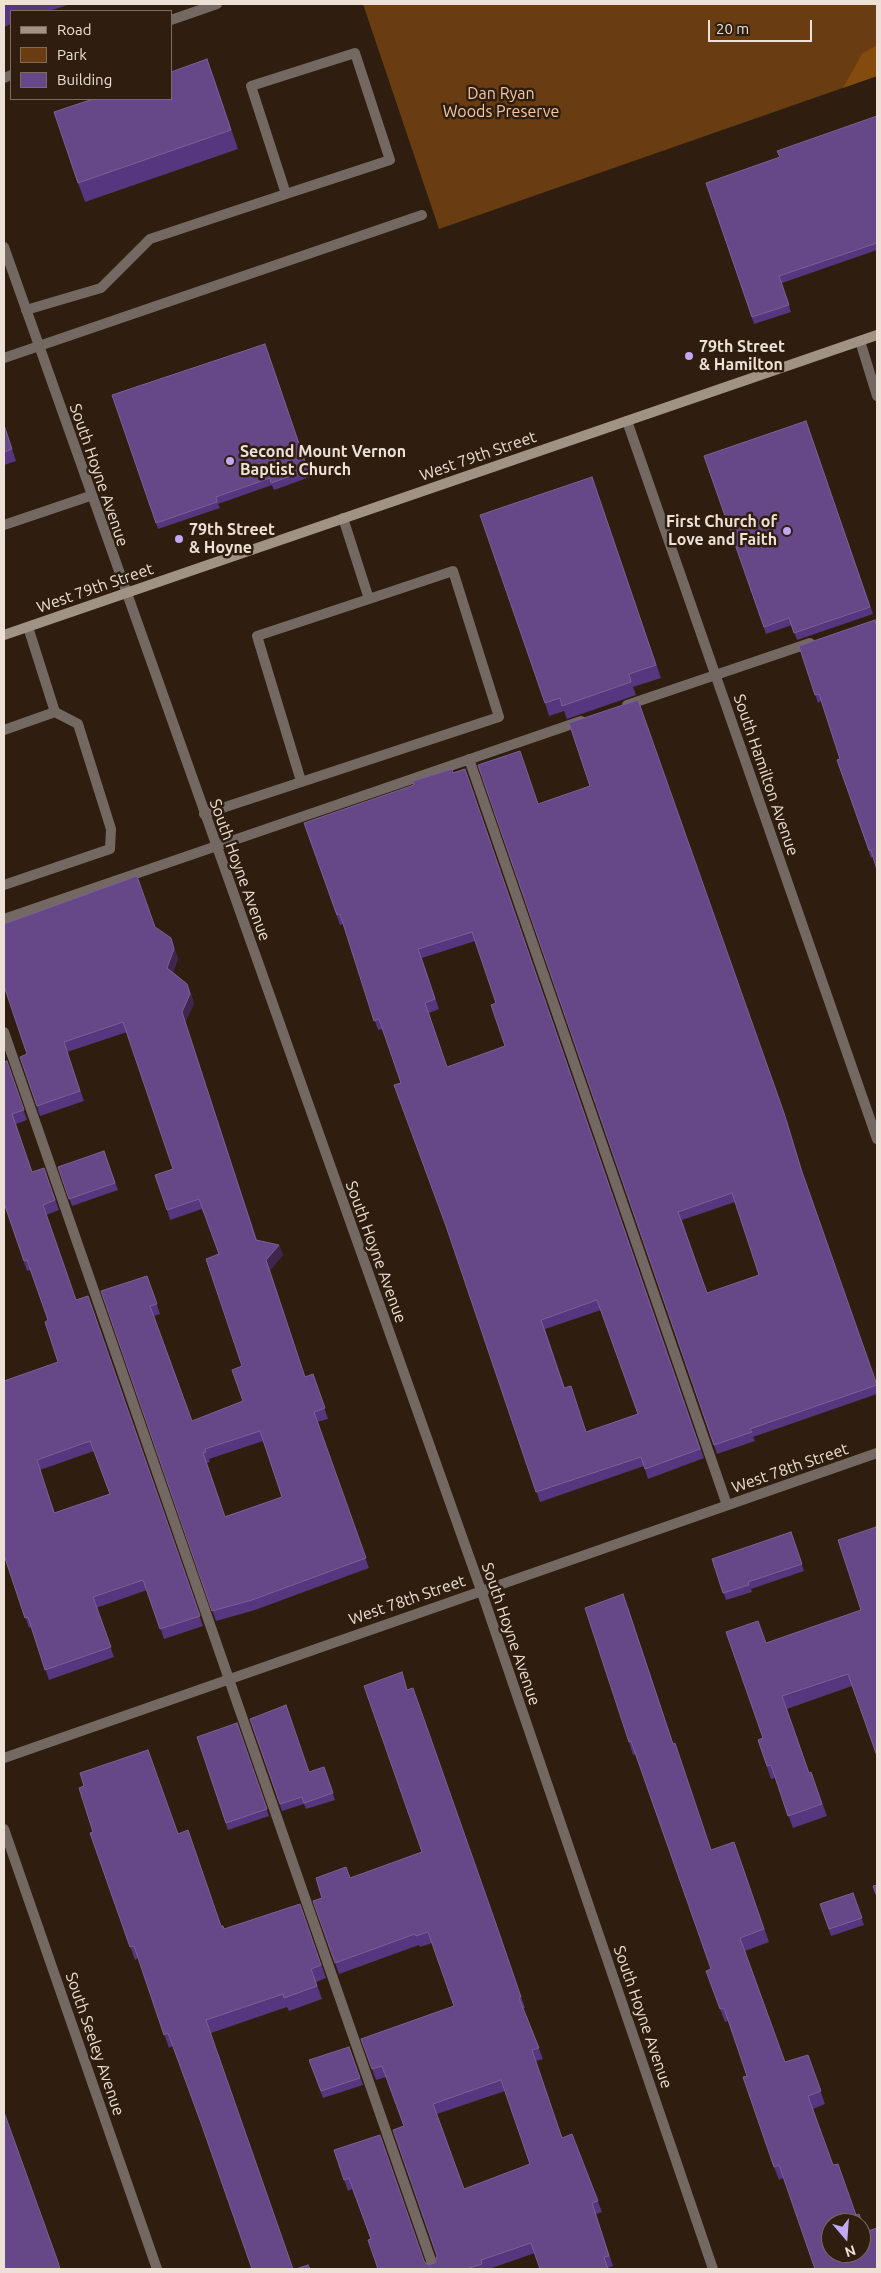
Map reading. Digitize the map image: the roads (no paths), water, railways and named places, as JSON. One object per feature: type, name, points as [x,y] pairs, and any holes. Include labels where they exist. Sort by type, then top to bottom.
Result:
[{"type":"main road","name":"West 79th Street","points":[[4,635],[877,335]]},
{"type":"street","points":[[172,20],[217,4]]},
{"type":"street","points":[[26,310],[100,288],[150,239],[390,160],[355,53],[251,86],[286,194]]},
{"type":"street","points":[[4,358],[422,215]]},
{"type":"street","name":"South Hoyne Avenue","points":[[4,247],[90,496],[481,1590],[713,2269]]},
{"type":"street","points":[[860,341],[877,396]]},
{"type":"street","name":"South Hamilton Avenue","points":[[627,421],[877,1139]]},
{"type":"street","points":[[4,525],[90,496]]},
{"type":"street","points":[[343,518],[369,599]]},
{"type":"street","points":[[204,814],[499,717],[454,571],[257,636],[301,782]]},
{"type":"street","points":[[4,884],[110,849],[111,829],[78,724],[55,712],[28,627]]},
{"type":"street","points":[[620,708],[824,638]]},
{"type":"street","points":[[4,730],[55,712]]},
{"type":"street","points":[[4,919],[591,717]]},
{"type":"street","points":[[469,759],[727,1505]]},
{"type":"street","points":[[4,1032],[434,2269]]},
{"type":"street","name":"West 78th Street","points":[[4,1758],[877,1453]]},
{"type":"street","name":"South Seeley Avenue","points":[[4,1830],[157,2269]]},
{"type":"place","name":"79th Street & Hamilton","points":[[689,356]]},
{"type":"place","name":"Second Mount Vernon Baptist Church","points":[[230,461]]},
{"type":"place","name":"First Church of Love and Faith","points":[[787,531]]},
{"type":"place","name":"79th Street & Hoyne","points":[[179,539]]},
{"type":"park label","name":"Dan Ryan Woods Preserve","points":[[501,103]]}]
